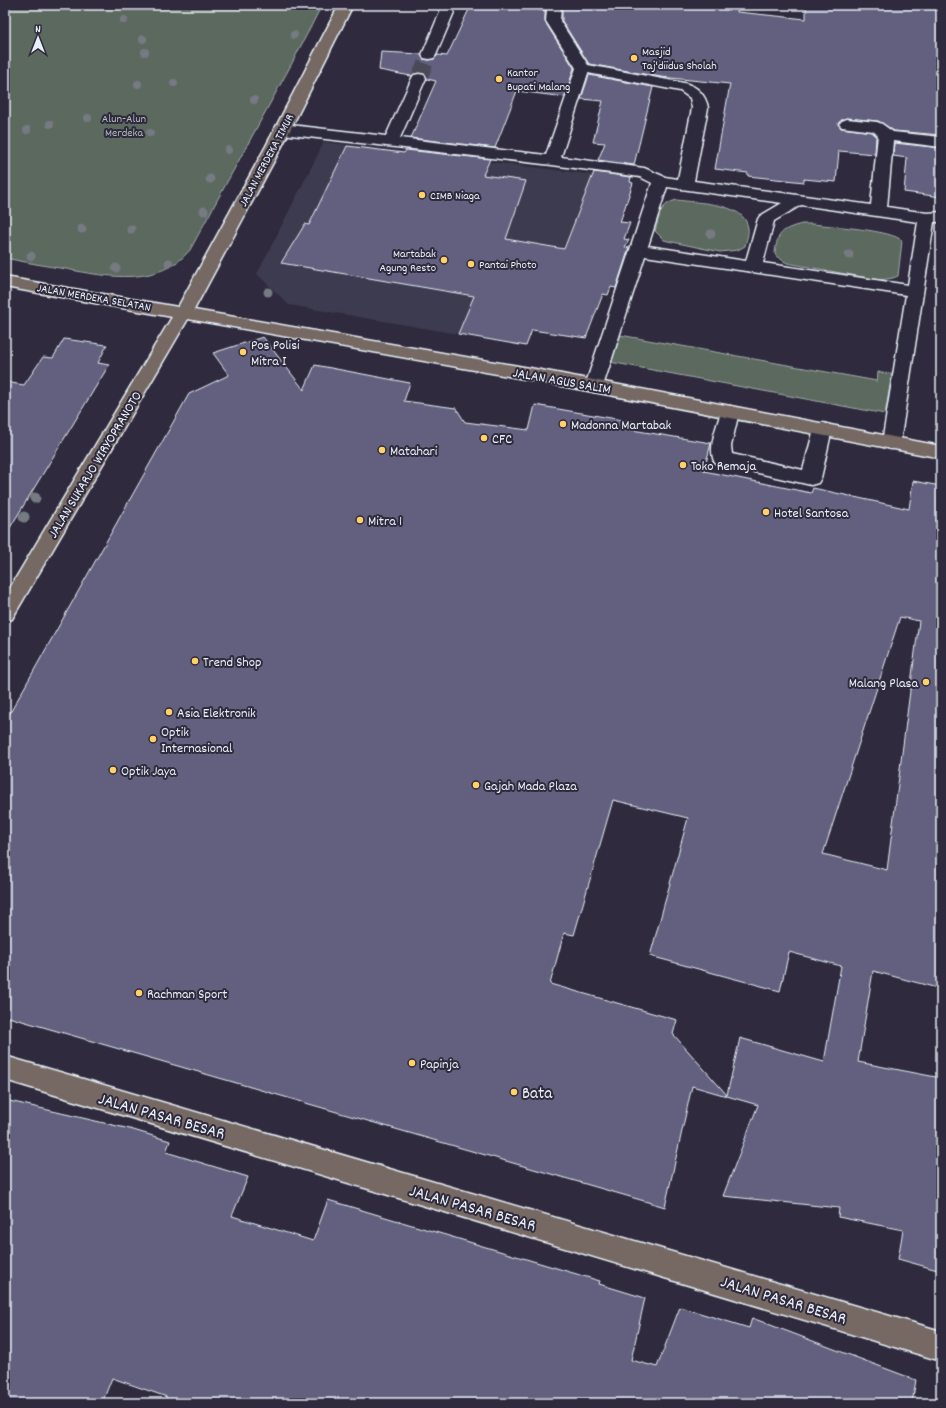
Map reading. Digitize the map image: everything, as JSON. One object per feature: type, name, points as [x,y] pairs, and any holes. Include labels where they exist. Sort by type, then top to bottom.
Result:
[{"type":"main road","name":"JALAN MERDEKA TIMUR","points":[[183,313],[282,129],[346,5]]},
{"type":"main road","name":"JALAN MERDEKA SELATAN","points":[[5,282],[183,313]]},
{"type":"main road","name":"JALAN AGUS SALIM","points":[[183,313],[594,386],[941,452]]},
{"type":"main road","name":"JALAN SUKARJO WIRYOPRANOTO","points":[[5,614],[183,313]]},
{"type":"main road","name":"JALAN PASAR BESAR","points":[[5,1068],[941,1346]]},
{"type":"lane","points":[[429,55],[450,6],[431,5]]},
{"type":"lane","points":[[540,5],[554,7],[555,23],[583,68],[684,87],[693,91],[699,99],[700,108],[685,184]]},
{"type":"lane","points":[[552,160],[583,68]]},
{"type":"lane","points":[[392,142],[419,78]]},
{"type":"lane","points":[[847,124],[877,127],[886,132],[887,136],[878,212]]},
{"type":"lane","points":[[282,129],[552,160],[644,173],[661,181],[878,212],[934,217],[915,291],[891,443]]},
{"type":"lane","points":[[887,136],[941,142]]},
{"type":"lane","points":[[594,386],[661,181]]},
{"type":"lane","points":[[749,194],[766,219]]},
{"type":"lane","points":[[753,268],[766,219],[797,201]]},
{"type":"lane","points":[[638,250],[915,291]]},
{"type":"lane","points":[[730,412],[722,446],[722,458],[811,478],[823,429]]},
{"type":"shaded area","points":[[324,142],[593,175],[564,249],[506,239],[458,334],[289,305],[257,274]]},
{"type":"green space","name":"Alun-Alun Merdeka","points":[[5,5],[322,5],[190,250],[177,262],[163,270],[132,276],[115,276],[98,275],[5,258]]},
{"type":"green space","points":[[677,200],[718,205],[738,213],[745,219],[748,228],[745,246],[738,250],[720,252],[664,240],[655,231],[659,216],[667,204]]},
{"type":"green space","points":[[802,224],[860,229],[897,237],[902,241],[898,276],[879,280],[787,263],[776,256],[777,241],[779,236],[785,230]]},
{"type":"green space","points":[[620,335],[877,381],[878,372],[892,374],[885,414],[610,362]]},
{"type":"building","name":"Kantor Bupati Malang","points":[[471,5],[533,5],[536,9],[545,11],[545,22],[574,68],[565,97],[517,91],[495,148],[411,138],[436,81],[427,79],[425,74],[419,73],[411,76],[379,70],[381,52],[421,54],[423,59],[429,60],[434,59],[438,55],[447,56]]},
{"type":"building","points":[[562,5],[739,5],[737,12],[806,19],[806,5],[941,5],[941,135],[894,131],[878,121],[846,118],[838,123],[841,128],[872,132],[876,136],[875,154],[839,151],[836,182],[804,179],[804,182],[748,176],[748,173],[715,169],[730,84],[661,77],[589,64],[562,21]]},
{"type":"building","points":[[589,75],[653,87],[634,165],[598,160],[605,143],[593,142],[603,101],[581,99]]},
{"type":"building","points":[[894,143],[941,148],[941,197],[904,192],[907,158],[893,156]]},
{"type":"building","points":[[347,146],[404,153],[406,150],[490,159],[483,175],[526,181],[506,239],[564,249],[594,172],[631,177],[630,182],[633,183],[620,222],[630,223],[624,239],[629,240],[625,247],[629,248],[616,288],[611,287],[608,295],[603,294],[586,338],[532,330],[526,346],[458,334],[474,296],[281,263],[305,224],[309,225]]},
{"type":"building","points":[[263,337],[304,390],[315,365],[410,383],[404,401],[456,408],[465,422],[529,430],[535,405],[634,422],[632,430],[711,443],[704,471],[811,493],[813,488],[909,509],[913,481],[941,486],[941,989],[873,971],[858,1062],[941,1078],[941,1271],[898,1259],[903,1230],[838,1217],[839,1208],[723,1196],[758,1105],[692,1086],[665,1207],[5,1016],[5,722],[189,394],[229,375],[213,353]],"holes":[[[900,617],[919,621],[887,870],[823,854]],[[613,800],[688,818],[650,956],[780,991],[789,952],[841,966],[824,1062],[740,1038],[727,1095],[673,1034],[677,1020],[550,984],[564,933],[574,935]]]},
{"type":"building","points":[[64,339],[107,345],[98,363],[109,365],[5,536],[5,382],[24,385],[43,357],[53,358]]},
{"type":"building","points":[[5,1100],[130,1129],[170,1141],[166,1152],[248,1177],[232,1216],[313,1241],[328,1200],[600,1281],[599,1284],[645,1298],[631,1360],[657,1367],[680,1307],[749,1328],[752,1318],[916,1380],[912,1403],[164,1403],[167,1397],[112,1378],[102,1403],[5,1403]]},
{"type":"tunnel","points":[[419,78],[429,55]]},
{"type":"place","name":"Masjid Taj'diidus Sholah","points":[[634,58]]},
{"type":"place","name":"Kantor Bupati Malang","points":[[499,79]]},
{"type":"place","name":"CIMB Niaga","points":[[422,195]]},
{"type":"place","name":"Martabak Agung Resto","points":[[444,260]]},
{"type":"place","name":"Pantai Photo","points":[[471,264]]},
{"type":"place","name":"Pos Polisi Mitra I","points":[[243,352]]},
{"type":"place","name":"Madonna Martabak","points":[[563,424]]},
{"type":"place","name":"CFC","points":[[484,438]]},
{"type":"place","name":"Matahari","points":[[382,450]]},
{"type":"place","name":"Toko Remaja","points":[[683,465]]},
{"type":"place","name":"Hotel Santosa","points":[[766,512]]},
{"type":"place","name":"Mitra 1","points":[[360,520]]},
{"type":"place","name":"Trend Shop","points":[[195,661]]},
{"type":"place","name":"Malang Plasa","points":[[926,682]]},
{"type":"place","name":"Asia Elektronik","points":[[169,712]]},
{"type":"place","name":"Optik Internasional","points":[[153,739]]},
{"type":"place","name":"Optik Jaya","points":[[113,770]]},
{"type":"place","name":"Gajah Mada Plaza","points":[[476,785]]},
{"type":"place","name":"Rachman Sport","points":[[139,993]]},
{"type":"place","name":"Papinja","points":[[412,1063]]},
{"type":"place","name":"Bata","points":[[514,1092]]}]
